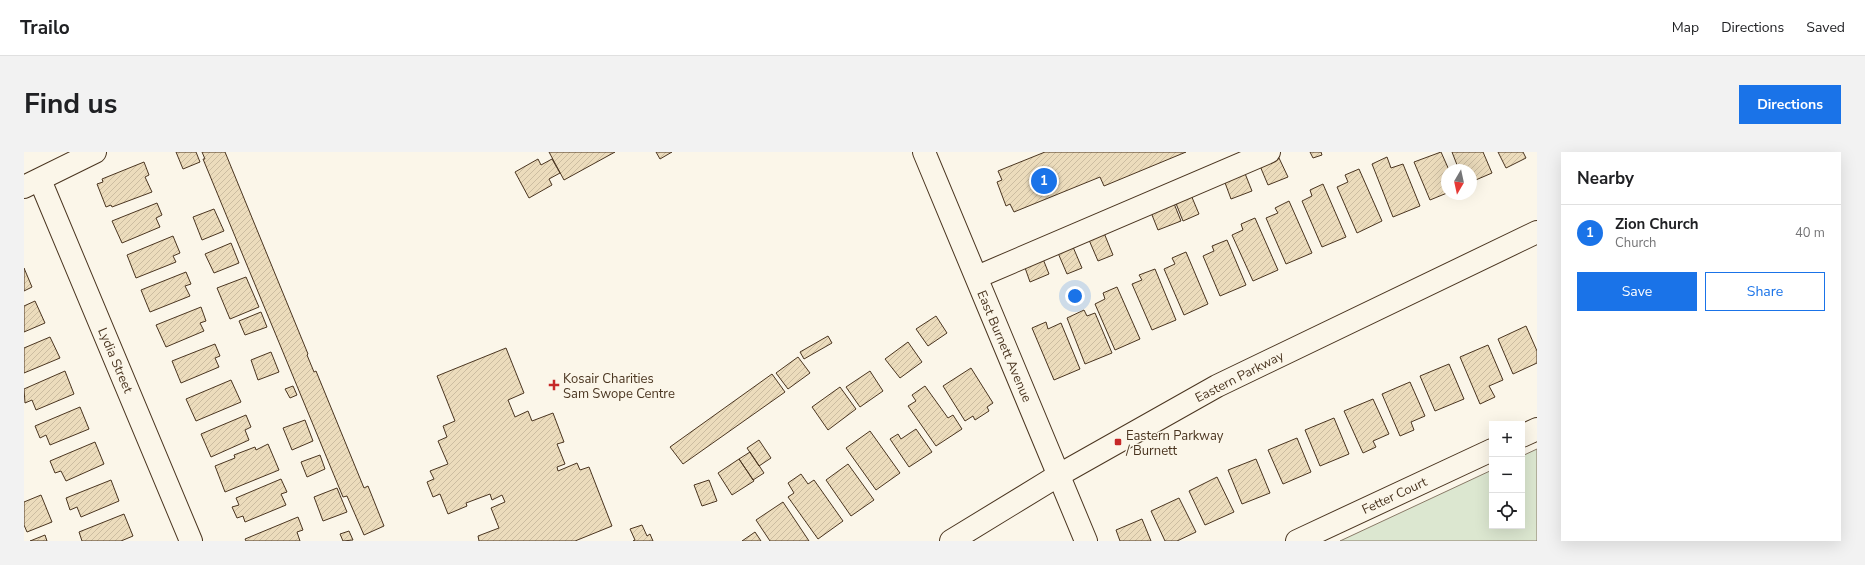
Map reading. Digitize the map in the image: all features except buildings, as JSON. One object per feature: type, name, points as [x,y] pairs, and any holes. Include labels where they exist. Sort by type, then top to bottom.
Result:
[{"type":"street","points":[[32,184],[95,152]]},
{"type":"street","name":"East Burnett Avenue","points":[[924,152],[1086,541]]},
{"type":"street","points":[[977,277],[1269,152]]},
{"type":"street","name":"Lydia Street","points":[[32,184],[191,541]]},
{"type":"street","name":"Eastern Parkway","points":[[951,541],[1059,475],[1217,386],[1537,232]]},
{"type":"street","points":[[1525,435],[1537,429]]},
{"type":"street","name":"Fetter Court","points":[[1297,541],[1489,451]]},
{"type":"green space","points":[[1537,449],[1537,541],[1340,541],[1489,471],[1489,529],[1525,529],[1525,455]]},
{"type":"place","name":"Zion Church","points":[[1044,181]]},
{"type":"place","name":"Kosair Charities Sam Swope Centre","points":[[554,385]]},
{"type":"place","name":"Eastern Parkway / Burnett","points":[[1118,442]]}]
